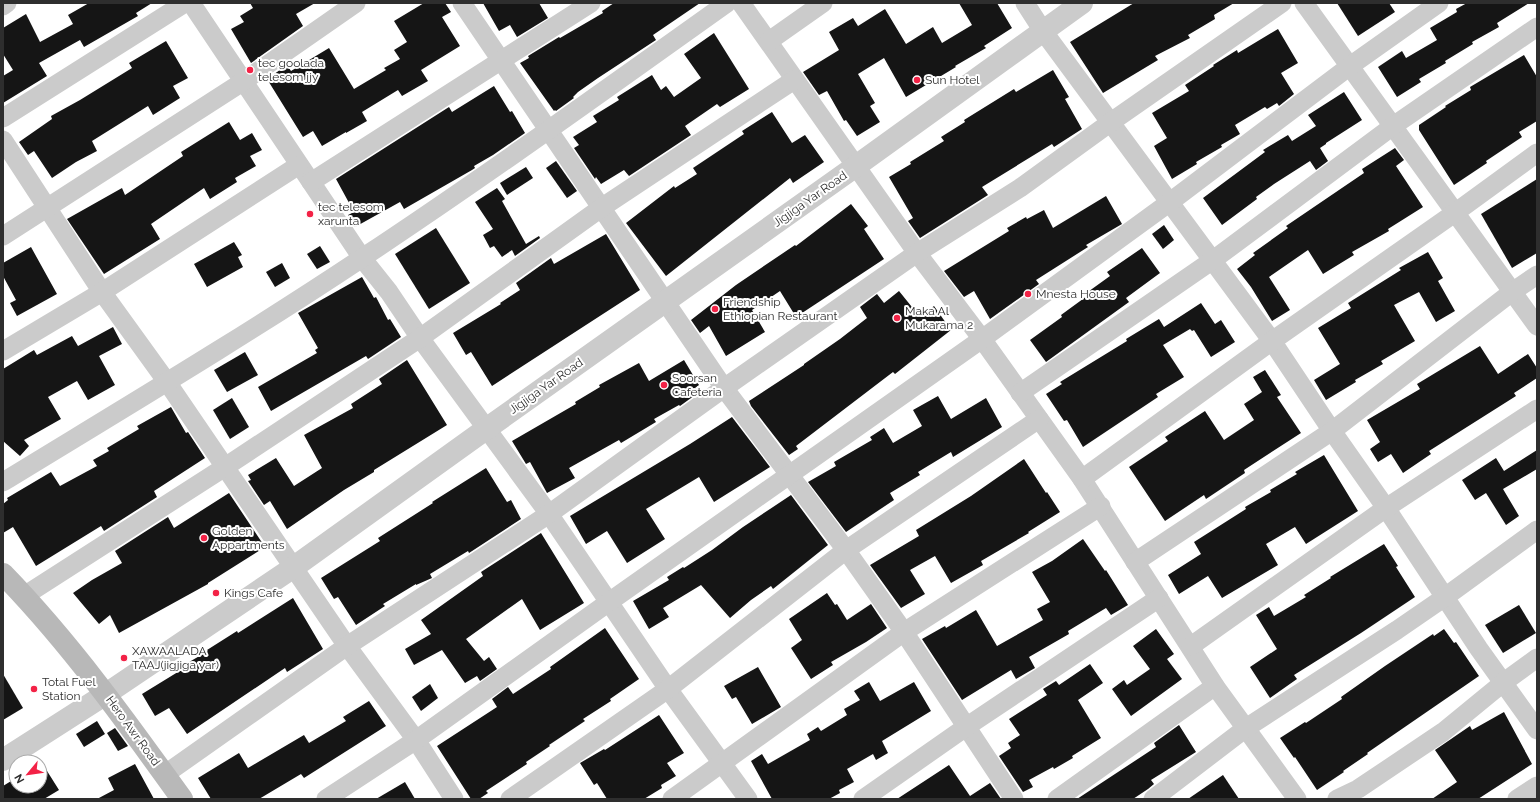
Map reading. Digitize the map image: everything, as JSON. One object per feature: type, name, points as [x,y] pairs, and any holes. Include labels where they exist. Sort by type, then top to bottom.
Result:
[{"type":"main road","name":"Hero Awr Road","points":[[3,574],[24,596],[106,694],[182,799]]},
{"type":"street","points":[[3,6],[7,3]]},
{"type":"street","points":[[3,118],[185,3]]},
{"type":"street","points":[[191,3],[362,258],[389,292],[420,338],[549,514],[668,689],[748,799]]},
{"type":"street","points":[[3,236],[244,81],[356,3]]},
{"type":"street","points":[[462,3],[600,208],[666,301],[724,388],[846,550],[904,632],[1014,799]]},
{"type":"street","points":[[311,182],[591,3]]},
{"type":"street","points":[[3,482],[167,382],[362,258],[548,130],[727,3]]},
{"type":"street","points":[[741,3],[769,41],[794,80],[1101,506],[1135,562],[1191,646],[1215,686],[1297,799]]},
{"type":"street","points":[[769,41],[823,3]]},
{"type":"street","points":[[1025,3],[1043,31],[1272,341],[1386,508],[1479,649],[1537,730]]},
{"type":"street","name":"Jigjiga Yar Road","points":[[3,760],[106,694],[294,567],[1082,3]]},
{"type":"street","points":[[164,774],[347,646],[549,514],[724,388],[918,253],[1020,188],[1111,122],[1282,3]]},
{"type":"street","points":[[1304,3],[1537,326]]},
{"type":"street","points":[[326,799],[416,740],[609,602],[982,340],[1170,202],[1350,66],[1439,3]]},
{"type":"street","points":[[1020,393],[1213,260],[1393,126],[1537,27]]},
{"type":"street","points":[[24,596],[225,467],[420,338],[600,208],[794,80]]},
{"type":"street","points":[[3,140],[102,292],[167,382],[347,646],[416,740],[454,799]]},
{"type":"street","points":[[1082,479],[1272,341],[1456,212],[1537,153]]},
{"type":"street","points":[[3,351],[102,292],[299,165]]},
{"type":"street","points":[[1135,562],[1332,431],[1512,292],[1537,275]]},
{"type":"street","points":[[1191,646],[1386,508],[1537,409]]},
{"type":"street","points":[[510,799],[668,689],[846,550],[1039,419]]},
{"type":"street","points":[[672,799],[904,632],[1101,506]]},
{"type":"street","points":[[1153,799],[1246,728],[1445,597],[1537,530]]},
{"type":"street","points":[[863,799],[966,727],[1159,598]]},
{"type":"street","points":[[1338,799],[1358,789],[1443,732],[1504,682],[1537,658]]},
{"type":"street","points":[[1057,799],[1215,686]]},
{"type":"street","points":[[1518,799],[1537,786]]},
{"type":"building","points":[[89,3],[152,3],[136,13],[138,16],[84,47],[80,40],[39,63],[47,76],[3,103],[3,76],[13,70],[3,54],[3,28],[26,14],[40,42],[73,24],[68,15]]},
{"type":"building","points":[[250,3],[315,3],[296,14],[303,26],[251,63],[231,29],[244,22],[240,16],[253,8]]},
{"type":"building","points":[[424,3],[445,3],[451,12],[442,17],[460,46],[421,70],[428,81],[402,96],[398,90],[362,112],[367,121],[322,146],[313,131],[303,137],[267,79],[287,65],[291,71],[329,48],[354,89],[386,70],[384,68],[400,59],[394,50],[407,42],[394,21]]},
{"type":"building","points":[[483,3],[539,3],[548,18],[517,37],[510,25],[499,31]]},
{"type":"building","points":[[614,3],[700,3],[653,35],[656,40],[598,78],[578,92],[573,97],[574,98],[554,111],[520,63],[529,58],[528,56],[559,37],[560,38],[603,13],[602,11]]},
{"type":"building","points":[[959,3],[997,3],[1012,28],[984,46],[986,48],[906,97],[884,58],[858,74],[875,103],[870,106],[880,122],[857,136],[846,120],[844,121],[827,91],[819,95],[803,72],[839,50],[829,32],[853,18],[858,26],[885,9],[906,44],[933,27],[942,43],[972,25]]},
{"type":"building","points":[[1134,3],[1234,3],[1214,15],[1215,19],[1188,35],[1190,38],[1155,56],[1158,60],[1103,93],[1070,42]]},
{"type":"building","points":[[1337,3],[1389,3],[1395,12],[1358,36]]},
{"type":"building","points":[[1467,3],[1529,3],[1497,23],[1499,27],[1472,42],[1473,44],[1445,61],[1446,63],[1419,79],[1421,82],[1397,97],[1378,67],[1402,51],[1406,58],[1437,40],[1430,28],[1457,12],[1456,9]]},
{"type":"building","points":[[1278,29],[1298,63],[1281,73],[1294,94],[1279,106],[1277,103],[1267,109],[1265,107],[1235,125],[1240,134],[1221,145],[1222,147],[1196,162],[1197,164],[1172,179],[1154,146],[1167,138],[1152,113],[1189,91],[1185,85],[1214,66],[1213,65],[1237,50],[1238,53]]},
{"type":"building","points":[[714,33],[749,89],[720,107],[717,104],[685,126],[691,135],[629,176],[624,170],[601,184],[596,177],[595,179],[574,148],[579,145],[573,137],[597,122],[593,116],[619,100],[617,97],[652,75],[661,90],[666,86],[674,97],[701,78],[684,54]]},
{"type":"building","points":[[166,41],[188,78],[173,86],[180,98],[153,115],[148,106],[92,141],[97,151],[76,162],[52,178],[34,151],[28,155],[19,142],[52,119],[51,116],[132,68],[129,63]]},
{"type":"building","points":[[1524,55],[1537,77],[1537,121],[1519,132],[1522,137],[1454,185],[1419,130],[1419,125],[1446,107],[1445,106],[1471,90],[1470,87]]},
{"type":"building","points":[[1053,70],[1069,97],[1065,99],[1082,129],[1054,147],[1052,144],[982,187],[988,195],[920,238],[908,221],[913,218],[889,177],[944,141],[941,137],[965,122],[964,120],[1014,89],[1016,92]]},
{"type":"building","points":[[494,86],[510,112],[512,111],[525,133],[474,166],[475,168],[472,170],[404,209],[400,202],[355,227],[348,215],[354,212],[336,179],[449,107],[452,112]]},
{"type":"building","points":[[1344,92],[1362,120],[1320,148],[1328,161],[1316,170],[1310,161],[1256,197],[1257,199],[1222,225],[1203,198],[1265,152],[1263,150],[1288,135],[1292,141],[1316,126],[1308,115]]},
{"type":"building","points":[[772,112],[792,143],[805,135],[824,162],[793,183],[790,178],[666,276],[626,223],[674,186],[675,188],[697,174],[693,168],[744,134],[742,131]]},
{"type":"building","points":[[229,122],[240,140],[252,133],[262,150],[250,156],[256,166],[235,178],[237,182],[210,199],[204,188],[151,224],[160,239],[104,274],[67,219],[122,188],[125,195],[183,156],[181,152]]},
{"type":"building","points":[[1395,148],[1404,160],[1396,166],[1423,207],[1388,229],[1389,231],[1352,252],[1354,255],[1323,274],[1308,250],[1269,277],[1290,310],[1272,321],[1251,287],[1237,269],[1255,255],[1253,253],[1288,228],[1286,226],[1364,173],[1362,169]]},
{"type":"building","points":[[556,161],[577,191],[567,198],[546,168]]},
{"type":"building","points":[[526,167],[533,178],[507,195],[500,183]]},
{"type":"building","points":[[1537,179],[1537,253],[1512,268],[1481,214]]},
{"type":"building","points":[[497,188],[505,199],[502,201],[526,244],[539,236],[540,238],[515,256],[512,250],[502,257],[494,246],[490,248],[483,235],[493,229],[475,202]]},
{"type":"building","points":[[1106,196],[1122,224],[1086,245],[1088,247],[1036,280],[1039,284],[990,319],[974,291],[964,297],[944,271],[1009,231],[1007,228],[1026,217],[1027,219],[1044,210],[1053,228]]},
{"type":"building","points":[[851,204],[868,226],[864,229],[884,259],[796,317],[780,291],[752,310],[765,332],[726,356],[709,326],[700,333],[691,320],[736,285],[795,245],[796,246]]},
{"type":"building","points":[[1164,225],[1174,240],[1163,249],[1152,234]]},
{"type":"building","points":[[436,228],[470,283],[429,309],[395,254]]},
{"type":"building","points":[[606,234],[640,290],[492,386],[471,352],[466,355],[453,333],[501,304],[500,303],[520,290],[516,283],[551,258],[554,264]]},
{"type":"building","points":[[234,242],[242,255],[238,257],[243,267],[207,287],[194,264]]},
{"type":"building","points":[[320,246],[330,262],[317,269],[307,254]]},
{"type":"building","points":[[31,247],[57,294],[17,316],[10,303],[16,300],[3,276],[3,263]]},
{"type":"building","points":[[1142,248],[1160,273],[1126,298],[1129,302],[1046,362],[1030,340],[1062,317],[1061,315],[1087,296],[1085,294],[1110,276],[1107,272]]},
{"type":"building","points":[[1428,252],[1443,278],[1438,281],[1455,311],[1436,322],[1419,292],[1394,305],[1415,341],[1381,361],[1383,364],[1355,380],[1356,382],[1326,400],[1314,380],[1340,364],[1318,328],[1351,308],[1348,303],[1401,270],[1399,268]]},
{"type":"building","points":[[282,263],[290,278],[275,287],[266,272]]},
{"type":"building","points":[[362,277],[374,298],[376,297],[388,320],[390,319],[401,337],[368,359],[366,356],[271,411],[258,387],[317,353],[315,350],[318,348],[298,313]]},
{"type":"building","points":[[899,291],[920,317],[934,306],[951,330],[895,374],[893,372],[796,446],[798,449],[789,455],[751,406],[749,401],[804,365],[867,318],[860,307],[877,294],[884,303]]},
{"type":"building","points":[[1201,303],[1215,324],[1221,320],[1235,342],[1211,357],[1194,330],[1192,331],[1190,329],[1163,345],[1184,377],[1156,394],[1158,397],[1083,447],[1067,420],[1064,421],[1046,394],[1062,384],[1060,382],[1127,341],[1126,339],[1159,319],[1164,327]]},
{"type":"building","points":[[113,327],[122,344],[99,356],[115,385],[88,400],[77,381],[48,397],[61,419],[24,440],[29,446],[20,456],[3,441],[3,369],[34,350],[37,355],[72,336],[78,346]]},
{"type":"building","points":[[1480,346],[1498,374],[1528,354],[1537,368],[1537,378],[1514,393],[1516,396],[1429,451],[1431,454],[1403,473],[1391,454],[1378,462],[1370,449],[1380,442],[1367,420],[1420,389],[1417,384]]},
{"type":"building","points":[[245,352],[258,375],[227,392],[214,370]]},
{"type":"building","points":[[407,360],[447,425],[374,470],[374,472],[344,490],[287,529],[270,501],[264,505],[248,481],[251,480],[248,475],[276,458],[294,486],[322,468],[304,435],[353,408],[351,404],[382,384],[379,379]]},
{"type":"building","points":[[684,360],[699,385],[695,388],[698,393],[680,406],[679,405],[654,419],[656,422],[621,443],[619,440],[569,468],[575,478],[547,493],[530,462],[526,464],[512,441],[576,404],[575,402],[600,387],[599,385],[639,363],[649,381]]},
{"type":"building","points":[[1265,370],[1281,395],[1277,397],[1301,433],[1244,470],[1245,473],[1206,499],[1204,495],[1165,521],[1129,467],[1168,441],[1165,437],[1205,411],[1224,440],[1254,420],[1244,404],[1262,392],[1253,377]]},
{"type":"building","points":[[938,396],[951,419],[986,398],[1002,427],[953,457],[951,452],[918,472],[920,475],[890,493],[894,500],[846,532],[808,482],[836,466],[834,462],[872,440],[870,437],[884,428],[893,443],[922,426],[913,410]]},
{"type":"building","points":[[232,398],[249,427],[230,439],[213,410]]},
{"type":"building","points":[[171,407],[186,433],[188,432],[205,458],[154,491],[157,497],[104,531],[101,526],[36,566],[13,527],[3,533],[3,504],[8,500],[7,498],[51,472],[60,486],[97,466],[93,460],[109,451],[107,448],[139,429],[137,426]]},
{"type":"building","points":[[732,417],[770,467],[714,502],[699,477],[646,509],[665,539],[627,563],[607,531],[586,544],[570,516]]},
{"type":"building","points":[[1537,450],[1537,469],[1503,489],[1519,516],[1506,525],[1486,493],[1475,500],[1462,480],[1496,458],[1504,471]]},
{"type":"building","points":[[1324,455],[1358,511],[1306,544],[1295,527],[1266,544],[1278,565],[1222,598],[1208,576],[1179,594],[1168,575],[1201,554],[1194,542],[1246,509],[1245,507],[1271,492],[1270,490],[1297,474],[1295,472]]},
{"type":"building","points":[[1024,459],[1060,512],[1028,532],[1029,533],[981,561],[983,565],[951,583],[935,556],[910,570],[925,594],[901,608],[870,565],[919,536],[916,530],[971,496]]},
{"type":"building","points":[[486,468],[507,502],[511,500],[521,519],[469,553],[468,551],[430,574],[432,578],[416,584],[383,604],[385,606],[356,625],[338,597],[334,599],[321,578],[380,541],[378,538]]},
{"type":"building","points":[[229,493],[265,547],[208,584],[119,633],[110,615],[99,624],[73,593],[122,563],[115,551],[168,517],[174,528]]},
{"type":"building","points":[[791,495],[828,545],[773,589],[771,586],[751,600],[730,618],[701,585],[663,608],[669,617],[649,629],[633,601],[669,580],[667,577],[712,550]]},
{"type":"building","points":[[541,533],[584,603],[540,630],[522,599],[466,639],[484,661],[489,657],[497,669],[480,681],[477,676],[465,683],[442,650],[414,665],[405,649],[431,634],[421,620],[483,576],[481,572]]},
{"type":"building","points":[[1083,539],[1105,571],[1106,570],[1128,605],[1111,615],[1106,608],[1068,631],[1069,634],[1029,657],[1035,668],[1016,679],[1011,670],[962,700],[922,639],[945,626],[946,628],[976,610],[997,646],[1043,620],[1037,609],[1050,602],[1032,572],[1052,561]]},
{"type":"building","points":[[1384,544],[1398,566],[1396,567],[1415,597],[1294,675],[1297,679],[1270,698],[1250,667],[1277,649],[1256,615],[1269,607],[1274,616],[1306,597],[1304,595],[1331,578],[1330,577]]},
{"type":"building","points":[[827,593],[835,605],[837,604],[847,620],[871,604],[887,628],[831,662],[833,665],[811,679],[791,648],[802,640],[789,619]]},
{"type":"building","points":[[293,598],[323,649],[287,672],[285,668],[187,734],[169,708],[155,716],[142,694],[186,667],[184,665],[208,651],[207,650],[237,631],[238,633]]},
{"type":"building","points":[[1519,605],[1536,633],[1503,653],[1485,625]]},
{"type":"building","points":[[605,628],[639,679],[610,699],[611,701],[583,719],[585,721],[526,762],[527,764],[486,791],[488,793],[479,799],[471,799],[437,746],[497,707],[492,699],[508,687],[513,694],[551,669],[550,667]]},
{"type":"building","points":[[1156,629],[1174,654],[1167,659],[1182,679],[1131,716],[1112,689],[1124,680],[1127,685],[1150,669],[1133,646]]},
{"type":"building","points":[[1444,629],[1454,643],[1456,642],[1479,676],[1367,753],[1368,754],[1343,771],[1344,772],[1317,790],[1295,757],[1294,758],[1280,738],[1342,699],[1341,697],[1433,634],[1434,636]]},
{"type":"building","points":[[1090,664],[1103,683],[1078,700],[1101,738],[1072,756],[1073,758],[1054,769],[1053,767],[1029,780],[1033,787],[1023,792],[999,756],[1011,748],[1008,743],[1020,735],[1009,719],[1047,695],[1043,689],[1056,681],[1059,685]]},
{"type":"building","points":[[758,667],[781,707],[752,724],[736,697],[732,699],[724,686]]},
{"type":"building","points":[[3,674],[23,708],[3,720]]},
{"type":"building","points":[[869,682],[880,701],[914,682],[931,711],[882,741],[888,753],[876,760],[873,754],[847,769],[854,782],[839,790],[840,793],[829,799],[772,799],[751,761],[762,754],[768,764],[810,740],[807,734],[818,727],[821,731],[847,715],[844,709],[860,700],[854,691]]},
{"type":"building","points":[[430,684],[438,698],[421,711],[412,697]]},
{"type":"building","points":[[369,701],[386,726],[304,778],[301,774],[259,799],[211,799],[198,778],[239,753],[248,768],[304,735],[309,743],[346,721],[343,717]]},
{"type":"building","points":[[1504,712],[1532,764],[1478,799],[1432,799],[1457,782],[1435,750],[1470,726],[1472,730]]},
{"type":"building","points":[[659,715],[684,753],[667,763],[676,776],[661,785],[662,788],[644,799],[607,799],[597,783],[594,785],[580,763],[604,749],[605,750]]},
{"type":"building","points":[[97,721],[105,734],[84,747],[76,734]]},
{"type":"building","points":[[1179,725],[1196,752],[1151,780],[1154,784],[1148,789],[1133,799],[1077,799],[1156,747],[1154,743]]},
{"type":"building","points":[[115,728],[128,746],[118,751],[107,733]]},
{"type":"building","points":[[135,764],[154,799],[97,799],[114,790],[108,778]]},
{"type":"building","points":[[949,765],[970,796],[990,783],[1001,799],[897,799]]},
{"type":"building","points":[[48,773],[59,790],[44,799],[3,799],[3,786],[8,783],[8,794],[48,794]]},
{"type":"building","points":[[1223,775],[1239,799],[1188,799]]},
{"type":"building","points":[[405,782],[415,799],[376,799]]},
{"type":"place","name":"tec goolada telesom jjy","points":[[250,70]]},
{"type":"place","name":"Sun Hotel","points":[[917,80]]},
{"type":"place","name":"tec telesom xarunta","points":[[310,214]]},
{"type":"place","name":"Mnesta House","points":[[1028,294]]},
{"type":"place","name":"Friendship Ethiopian Restaurant","points":[[715,309]]},
{"type":"place","name":"Maka Al Mukarama 2","points":[[897,318]]},
{"type":"place","name":"Soorsan Cafeteria","points":[[664,385]]},
{"type":"place","name":"Golden Appartments","points":[[204,538]]},
{"type":"place","name":"Kings Cafe","points":[[216,593]]},
{"type":"place","name":"XAWAALADA TAAJ(jigjiga yar)","points":[[124,658]]},
{"type":"place","name":"Total Fuel Station","points":[[34,689]]}]
